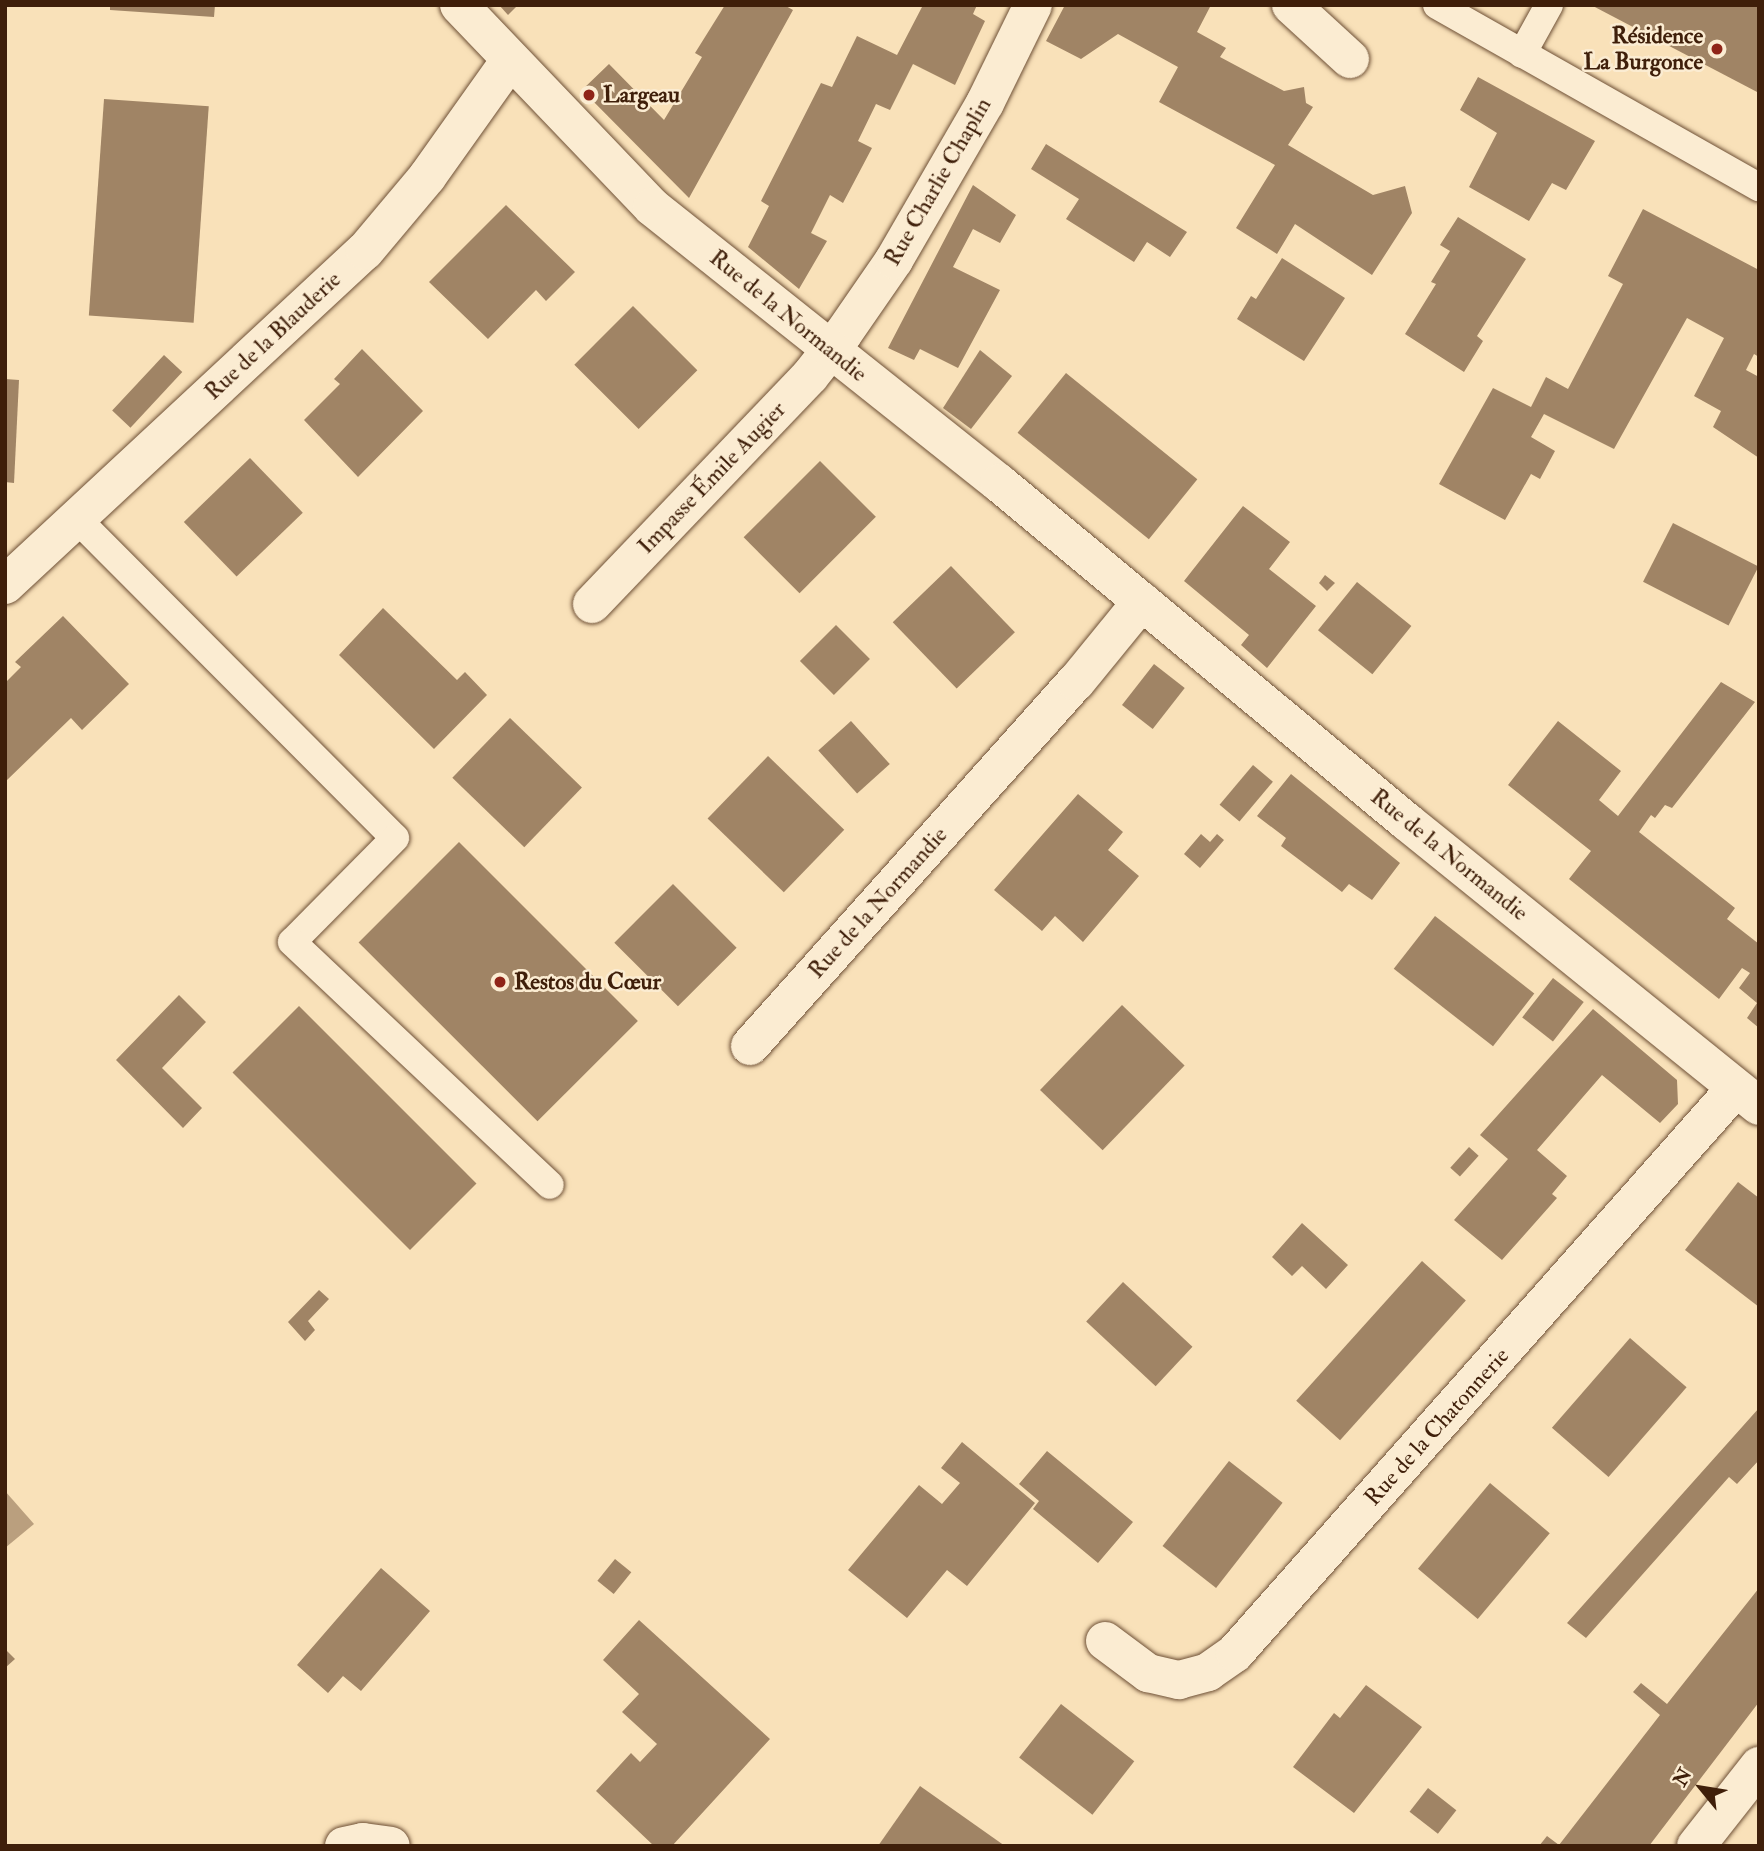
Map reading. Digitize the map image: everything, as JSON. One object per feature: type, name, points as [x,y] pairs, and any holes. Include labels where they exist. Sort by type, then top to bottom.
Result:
[{"type":"street","name":"Rue de la Normandie","points":[[459,5],[652,207],[1142,601],[1747,1097]]},
{"type":"street","name":"Rue Charlie Chaplin","points":[[829,350],[894,260],[985,103],[1033,5]]},
{"type":"street","points":[[1290,5],[1350,59]]},
{"type":"street","name":"Rue de la Blauderie","points":[[5,585],[365,251],[427,177],[510,60]]},
{"type":"street","name":"Impasse Émile Augier","points":[[592,604],[810,376],[829,350]]},
{"type":"street","name":"Rue de la Normandie","points":[[750,1046],[1076,682],[1142,601]]},
{"type":"street","name":"Rue de la Chatonnerie","points":[[1105,1641],[1148,1673],[1179,1680],[1208,1672],[1235,1653],[1747,1097]]},
{"type":"street","points":[[1696,1846],[1759,1766]]},
{"type":"street","points":[[344,1846],[363,1842],[391,1846]]},
{"type":"lane","points":[[1437,5],[1759,187]]},
{"type":"lane","points":[[1522,54],[1549,5]]},
{"type":"lane","points":[[77,519],[395,838],[292,942],[550,1185]]},
{"type":"shaded area","points":[[5,1491],[34,1524],[5,1548]]},
{"type":"building","points":[[110,5],[215,5],[214,17],[110,10]]},
{"type":"building","points":[[499,5],[518,5],[508,15]]},
{"type":"building","points":[[725,5],[784,5],[793,10],[689,198],[582,90],[609,64],[664,120],[702,57],[695,53]]},
{"type":"building","points":[[918,5],[977,5],[973,14],[985,21],[955,85],[913,64],[890,110],[876,104],[858,141],[872,148],[843,203],[830,195],[811,233],[827,241],[799,289],[748,247],[769,206],[761,201],[821,83],[832,87],[857,36],[897,55],[922,7]]},
{"type":"building","points":[[1065,5],[1211,5],[1197,32],[1226,48],[1220,57],[1284,91],[1304,87],[1306,103],[1313,107],[1288,145],[1373,195],[1405,186],[1412,213],[1372,275],[1295,224],[1277,254],[1236,228],[1275,165],[1159,102],[1178,67],[1118,34],[1081,59],[1046,41]]},
{"type":"building","name":"Résidence La Burgonce","points":[[1591,5],[1759,5],[1759,93]]},
{"type":"building","points":[[1478,77],[1595,141],[1566,190],[1552,183],[1529,221],[1469,187],[1497,133],[1460,110]]},
{"type":"building","points":[[104,99],[209,106],[194,323],[89,315]]},
{"type":"building","points":[[1046,144],[1187,232],[1170,257],[1147,242],[1134,262],[1066,219],[1079,199],[1031,169]]},
{"type":"building","points":[[973,185],[1016,215],[1000,243],[973,229],[953,267],[1000,290],[958,368],[920,349],[914,360],[888,348]]},
{"type":"building","points":[[506,205],[575,272],[546,301],[536,290],[488,339],[429,282]]},
{"type":"building","points":[[1643,209],[1759,270],[1759,357],[1754,354],[1746,370],[1759,377],[1759,458],[1713,427],[1721,411],[1694,396],[1724,338],[1687,318],[1614,449],[1544,414],[1531,437],[1555,451],[1540,479],[1531,474],[1505,520],[1439,484],[1493,388],[1531,407],[1546,377],[1568,389],[1623,284],[1608,276]]},
{"type":"building","points":[[1458,217],[1526,259],[1477,336],[1483,341],[1464,372],[1405,334],[1436,284],[1431,282],[1450,251],[1440,245]]},
{"type":"building","points":[[1282,258],[1345,298],[1304,361],[1237,319],[1251,296],[1256,299]]},
{"type":"building","points":[[633,306],[697,370],[639,429],[574,365]]},
{"type":"building","points":[[362,349],[423,411],[358,477],[304,420],[340,384],[334,379]]},
{"type":"building","points":[[980,350],[1012,376],[971,429],[943,408]]},
{"type":"building","points":[[164,355],[182,372],[130,428],[112,411]]},
{"type":"building","points":[[1066,373],[1197,479],[1149,539],[1018,433]]},
{"type":"building","points":[[5,379],[19,380],[14,483],[5,482]]},
{"type":"building","points":[[250,458],[303,513],[237,577],[184,522]]},
{"type":"building","points":[[820,461],[876,517],[799,593],[744,537]]},
{"type":"building","points":[[1243,506],[1290,542],[1269,569],[1316,606],[1267,668],[1241,645],[1249,635],[1184,581]]},
{"type":"building","points":[[1673,523],[1759,567],[1729,625],[1643,582]]},
{"type":"building","points":[[951,566],[1015,632],[957,688],[893,622]]},
{"type":"building","points":[[1325,575],[1335,583],[1327,591],[1319,583]]},
{"type":"building","points":[[1357,582],[1411,626],[1372,674],[1318,630]]},
{"type":"building","points":[[383,608],[457,680],[465,672],[487,695],[434,749],[339,655]]},
{"type":"building","points":[[63,616],[129,684],[82,730],[71,718],[5,782],[5,683],[21,667],[15,662]]},
{"type":"building","points":[[836,625],[870,659],[834,695],[800,661]]},
{"type":"building","points":[[1154,664],[1185,688],[1153,729],[1122,705]]},
{"type":"building","points":[[1721,682],[1755,702],[1672,808],[1665,805],[1655,818],[1651,815],[1639,832],[1735,908],[1727,919],[1759,944],[1759,1028],[1747,1018],[1757,1003],[1739,988],[1750,973],[1742,968],[1719,999],[1569,879],[1591,851],[1508,785],[1558,721],[1621,771],[1599,800],[1618,816]]},
{"type":"building","points":[[510,718],[582,787],[524,847],[452,778]]},
{"type":"building","points":[[851,721],[890,764],[857,794],[818,750]]},
{"type":"building","points":[[768,756],[844,830],[784,892],[708,819]]},
{"type":"building","points":[[1253,765],[1273,782],[1239,822],[1220,805]]},
{"type":"building","points":[[1291,774],[1400,863],[1372,900],[1349,884],[1342,892],[1281,846],[1286,838],[1257,816]]},
{"type":"building","points":[[1078,794],[1123,832],[1108,850],[1139,876],[1083,942],[1055,916],[1042,931],[994,890]]},
{"type":"building","points":[[1201,834],[1210,842],[1217,834],[1224,840],[1200,868],[1184,854]]},
{"type":"building","name":"Restos du Cœur","points":[[459,842],[638,1021],[537,1121],[359,942]]},
{"type":"building","points":[[673,884],[737,948],[678,1006],[614,943]]},
{"type":"building","points":[[1435,916],[1534,994],[1493,1046],[1394,969]]},
{"type":"building","points":[[1553,978],[1584,1002],[1553,1041],[1522,1017]]},
{"type":"building","points":[[179,995],[206,1022],[162,1068],[202,1108],[183,1128],[116,1060]]},
{"type":"building","points":[[1122,1005],[1185,1065],[1103,1150],[1040,1090]]},
{"type":"building","points":[[299,1006],[476,1183],[410,1250],[233,1072]]},
{"type":"building","points":[[1593,1009],[1677,1080],[1678,1104],[1660,1123],[1602,1075],[1537,1150],[1567,1176],[1552,1194],[1557,1198],[1502,1260],[1454,1220],[1508,1159],[1480,1135]]},
{"type":"building","points":[[1469,1147],[1479,1156],[1460,1177],[1450,1168]]},
{"type":"building","points":[[1738,1182],[1759,1198],[1759,1307],[1685,1250]]},
{"type":"building","points":[[1302,1223],[1348,1265],[1326,1289],[1302,1266],[1292,1276],[1272,1257]]},
{"type":"building","points":[[1422,1261],[1466,1300],[1340,1440],[1296,1401]]},
{"type":"building","points":[[1123,1282],[1192,1347],[1156,1386],[1086,1321]]},
{"type":"building","points":[[319,1290],[329,1299],[308,1321],[315,1330],[305,1341],[288,1322]]},
{"type":"building","points":[[1630,1338],[1687,1387],[1609,1477],[1552,1428]]},
{"type":"building","points":[[1759,1408],[1759,1460],[1737,1484],[1729,1477],[1586,1638],[1567,1623]]},
{"type":"building","points":[[962,1442],[1035,1503],[967,1586],[947,1570],[907,1618],[848,1570],[919,1485],[942,1504],[960,1483],[941,1468]]},
{"type":"building","points":[[1047,1451],[1133,1522],[1098,1563],[1033,1509],[1039,1501],[1019,1484]]},
{"type":"building","points":[[1229,1461],[1283,1503],[1216,1588],[1163,1546]]},
{"type":"building","points":[[1490,1483],[1550,1533],[1478,1619],[1418,1569]]},
{"type":"building","points":[[615,1559],[631,1572],[614,1594],[597,1581]]},
{"type":"building","points":[[381,1568],[430,1611],[361,1691],[343,1676],[328,1693],[297,1665]]},
{"type":"building","points":[[1759,1588],[1759,1702],[1649,1846],[1539,1846],[1547,1836],[1559,1845],[1660,1715],[1633,1692],[1641,1683],[1667,1704]]},
{"type":"building","points":[[639,1620],[770,1739],[672,1846],[654,1846],[596,1791],[631,1753],[640,1762],[657,1744],[622,1712],[639,1694],[603,1660]]},
{"type":"building","points":[[5,1649],[15,1659],[5,1668]]},
{"type":"building","points":[[1366,1685],[1422,1727],[1354,1813],[1293,1767],[1334,1713],[1340,1718]]},
{"type":"building","points":[[1061,1704],[1134,1761],[1092,1815],[1019,1758]]},
{"type":"building","points":[[920,1786],[1005,1846],[878,1846]]},
{"type":"building","points":[[1428,1788],[1456,1810],[1438,1834],[1410,1812]]},
{"type":"place","name":"Résidence La Burgonce","points":[[1717,49]]},
{"type":"place","name":"Largeau","points":[[589,95]]},
{"type":"place","name":"Restos du Cœur","points":[[500,982]]}]
